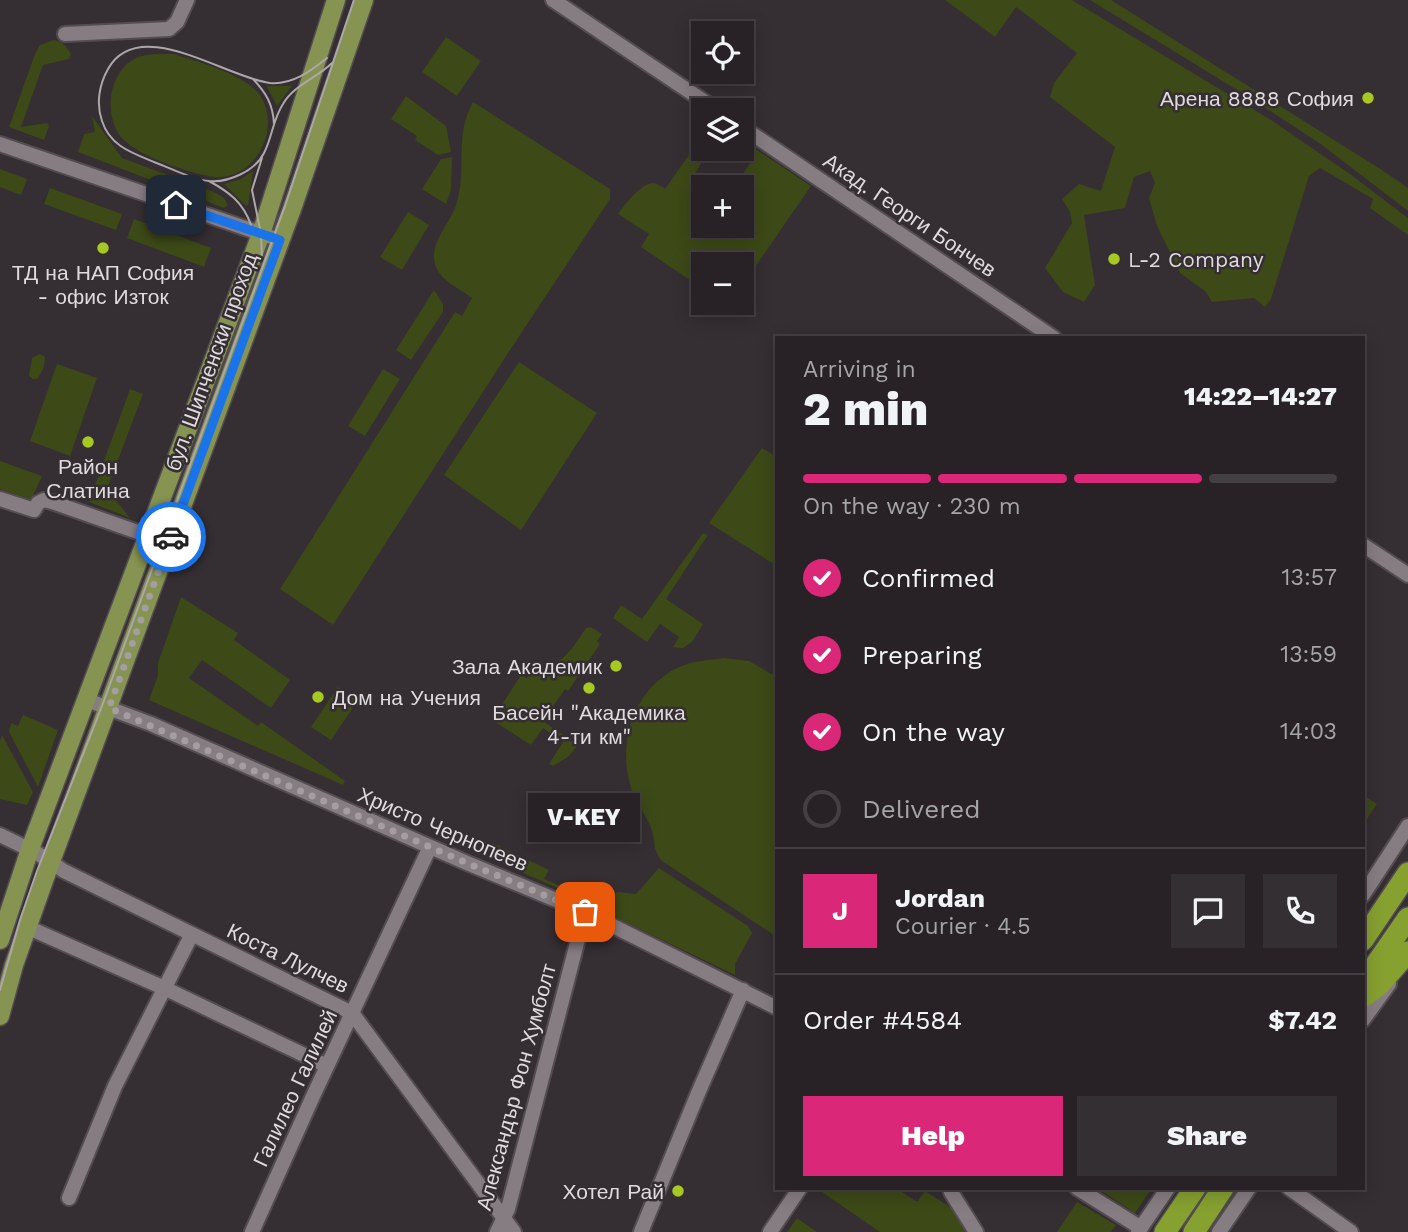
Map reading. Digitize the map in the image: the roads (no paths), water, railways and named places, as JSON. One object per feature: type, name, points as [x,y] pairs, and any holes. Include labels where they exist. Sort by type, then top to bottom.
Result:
[{"type":"highway","points":[[1365,937],[1408,873]]},
{"type":"highway","points":[[1365,980],[1408,918]]},
{"type":"highway","points":[[1365,996],[1379,985],[1408,952]]},
{"type":"highway","points":[[1146,1231],[1178,1190]]},
{"type":"highway","points":[[1165,1232],[1194,1190]]},
{"type":"highway","points":[[1194,1232],[1222,1190]]},
{"type":"main road","name":"бул. Шипченски проход","points":[[0,940],[30,849],[261,234],[336,0]]},
{"type":"main road","name":"бул. Шипченски проход","points":[[0,1016],[50,862],[280,240],[364,0]]},
{"type":"street","points":[[65,34],[169,29],[177,22],[187,0]]},
{"type":"street","points":[[553,0],[699,98]]},
{"type":"street","name":"Акад. Георги Бончев","points":[[754,135],[1051,336]]},
{"type":"street","points":[[0,144],[280,240]]},
{"type":"street","points":[[0,499],[33,510],[44,500],[149,536]]},
{"type":"street","points":[[1365,546],[1408,575]]},
{"type":"street","name":"Христо Чернопеев","points":[[87,700],[585,912],[775,1007]]},
{"type":"street","points":[[1365,892],[1408,826]]},
{"type":"street","name":"Коста Лулчев","points":[[0,835],[30,849],[64,872],[352,1013],[514,1232]]},
{"type":"street","name":"Галилео Галилей","points":[[252,1232],[430,847]]},
{"type":"street","name":"Александър Фон Хумболт","points":[[497,1232],[505,1218],[585,912]]},
{"type":"street","points":[[27,927],[164,988],[327,1066]]},
{"type":"street","points":[[69,1198],[115,1086],[192,934]]},
{"type":"street","points":[[1365,1017],[1408,958]]},
{"type":"street","points":[[642,1232],[743,990]]},
{"type":"street","points":[[771,1232],[799,1190]]},
{"type":"street","points":[[952,1190],[976,1232]]},
{"type":"street","points":[[1080,1190],[1146,1231],[1167,1190]]},
{"type":"street","points":[[1219,1232],[1248,1190]]},
{"type":"street","points":[[1292,1190],[1351,1232]]},
{"type":"tram line","points":[[0,990],[37,871],[102,706],[285,206],[354,0]]},
{"type":"tram line","points":[[327,58],[293,79],[270,83],[184,54],[162,48],[140,47],[122,54],[108,69],[99,95],[100,115],[110,137],[130,152],[196,178],[224,180],[248,170],[260,159],[288,97],[332,63]]},
{"type":"tram line","points":[[253,79],[268,99],[274,124]]},
{"type":"tram line","points":[[262,158],[252,190],[261,234],[262,260]]},
{"type":"tram line","points":[[209,181],[234,198],[251,225]]},
{"type":"place","name":"Арена 8888 София","points":[[1368,98]]},
{"type":"place","name":"ТД на НАП София - офис Изток","points":[[103,248]]},
{"type":"place","name":"L-2 Company","points":[[1114,259]]},
{"type":"place","name":"Район Слатина","points":[[88,442]]},
{"type":"place","name":"Зала Академик","points":[[616,666]]},
{"type":"place","name":"Басейн \"Академика 4-ти км\"","points":[[589,688]]},
{"type":"place","name":"Дом на Учения","points":[[318,697]]},
{"type":"place","name":"V-KEY","points":[[585,912]]},
{"type":"place","name":"Хотел Рай","points":[[678,1191]]}]
